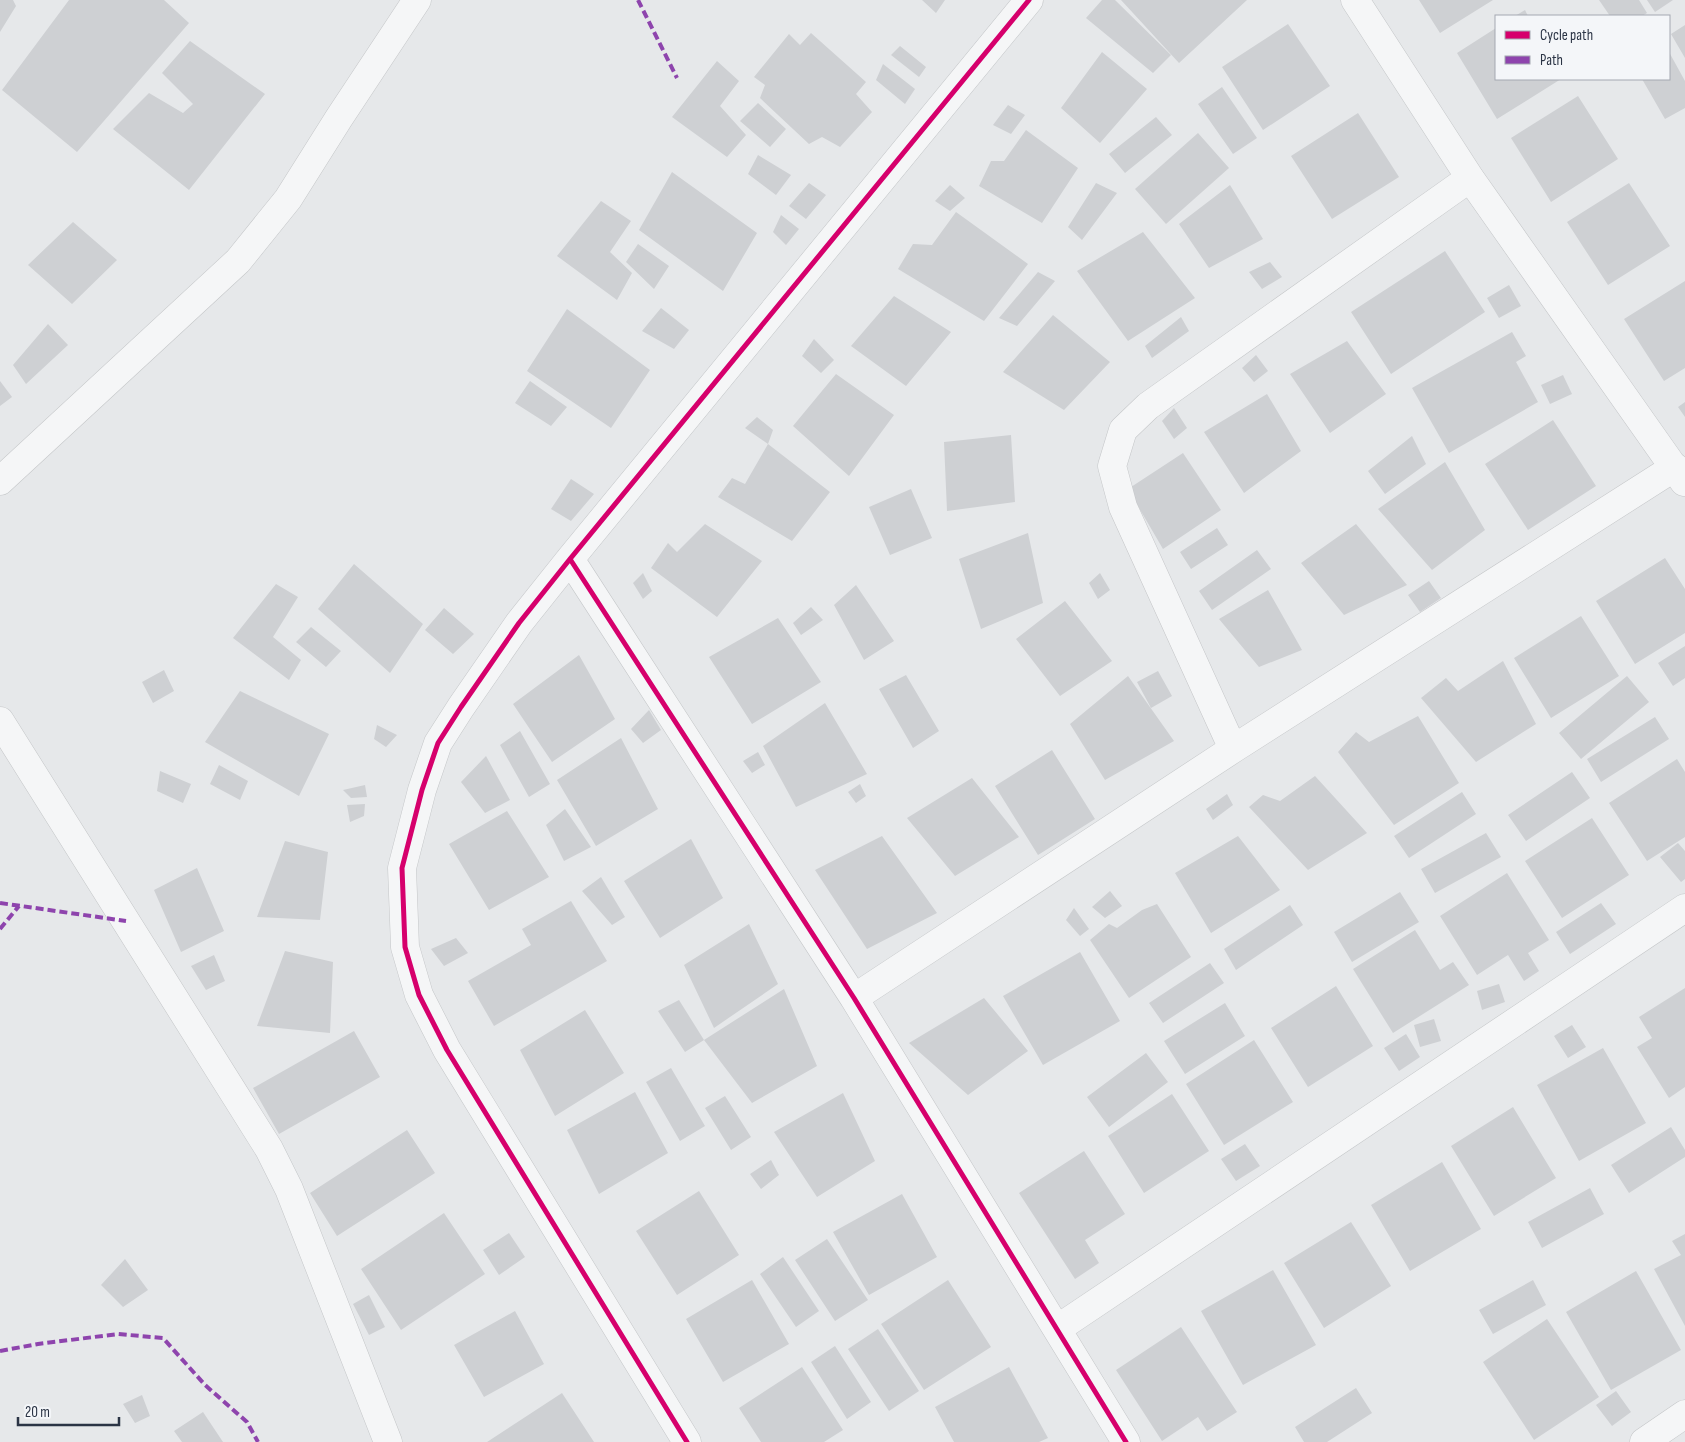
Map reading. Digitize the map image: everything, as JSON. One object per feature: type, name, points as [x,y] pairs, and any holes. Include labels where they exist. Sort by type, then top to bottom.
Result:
[{"type":"street","points":[[0,481],[238,261],[288,199],[339,118],[418,0]]},
{"type":"street","points":[[687,1442],[448,1050],[419,994],[405,947],[402,868],[422,790],[438,744],[460,707],[519,623],[1029,0]]},
{"type":"street","points":[[854,998],[1233,749],[1680,475],[1470,178],[1355,0]]},
{"type":"street","points":[[1233,749],[1123,507],[1112,466],[1123,430],[1148,406],[1470,178]]},
{"type":"street","points":[[570,559],[854,998],[1126,1442]]},
{"type":"street","points":[[0,721],[269,1150],[289,1189],[388,1442]]},
{"type":"street","points":[[1057,1329],[1685,908]]},
{"type":"street","points":[[1644,1442],[1685,1414]]},
{"type":"building","points":[[0,0],[13,0],[16,6],[0,32]]},
{"type":"building","points":[[69,0],[164,0],[189,23],[77,152],[2,90]]},
{"type":"building","points":[[922,0],[945,0],[936,13]]},
{"type":"building","points":[[1102,0],[1115,0],[1171,55],[1153,73],[1086,18]]},
{"type":"building","points":[[1121,0],[1247,0],[1179,63]]},
{"type":"building","points":[[1419,0],[1493,0],[1440,33]]},
{"type":"building","points":[[1599,0],[1639,0],[1647,13],[1644,15],[1609,15]]},
{"type":"building","points":[[1647,0],[1673,0],[1655,12]]},
{"type":"building","points":[[1525,10],[1528,15],[1517,15]]},
{"type":"building","points":[[1288,24],[1330,86],[1263,130],[1222,67]]},
{"type":"building","points":[[1685,25],[1685,58],[1671,34]]},
{"type":"building","points":[[1495,29],[1495,80],[1559,80],[1497,119],[1457,53]]},
{"type":"building","points":[[811,33],[866,82],[856,94],[872,112],[840,147],[822,137],[809,144],[760,98],[765,85],[754,77],[789,34],[800,45]]},
{"type":"building","points":[[190,41],[265,94],[189,190],[113,129],[149,93],[183,113],[193,104],[162,73]]},
{"type":"building","points":[[900,46],[926,67],[919,77],[891,55]]},
{"type":"building","points":[[1102,52],[1147,89],[1100,143],[1061,108]]},
{"type":"building","points":[[1670,54],[1685,81],[1685,108],[1665,119],[1643,80],[1670,80]]},
{"type":"building","points":[[717,61],[739,81],[720,106],[746,135],[727,157],[672,117]]},
{"type":"building","points":[[883,64],[915,89],[905,104],[876,80]]},
{"type":"building","points":[[1222,87],[1257,138],[1233,154],[1198,104]]},
{"type":"building","points":[[1578,96],[1618,159],[1551,202],[1511,138]]},
{"type":"building","points":[[758,103],[786,129],[770,147],[740,121]]},
{"type":"building","points":[[1008,105],[1025,115],[1011,134],[993,125]]},
{"type":"building","points":[[1358,113],[1399,177],[1332,219],[1291,156]]},
{"type":"building","points":[[1156,117],[1172,135],[1125,173],[1109,154]]},
{"type":"building","points":[[1026,130],[1078,168],[1042,223],[979,186],[991,161],[1004,161]]},
{"type":"building","points":[[1198,133],[1229,168],[1166,224],[1135,189]]},
{"type":"building","points":[[758,155],[791,175],[776,195],[748,174]]},
{"type":"building","points":[[672,172],[757,233],[723,291],[639,230]]},
{"type":"building","points":[[809,183],[826,195],[806,219],[789,206]]},
{"type":"building","points":[[1096,183],[1117,193],[1082,240],[1068,227]]},
{"type":"building","points":[[1629,183],[1670,246],[1608,285],[1567,222]]},
{"type":"building","points":[[950,185],[965,198],[950,211],[935,201]]},
{"type":"building","points":[[1230,185],[1263,239],[1209,268],[1179,224]]},
{"type":"building","points":[[601,201],[631,221],[610,252],[632,273],[617,300],[557,256]]},
{"type":"building","points":[[956,212],[1028,264],[984,321],[898,269],[913,244],[932,245]]},
{"type":"building","points":[[781,215],[799,229],[786,245],[773,232]]},
{"type":"building","points":[[73,222],[117,260],[72,304],[28,265]]},
{"type":"building","points":[[1143,232],[1195,298],[1128,341],[1077,271]]},
{"type":"building","points":[[638,244],[669,266],[654,289],[626,262]]},
{"type":"building","points":[[1445,251],[1485,312],[1391,374],[1351,312]]},
{"type":"building","points":[[1270,262],[1282,277],[1262,289],[1249,272]]},
{"type":"building","points":[[1038,272],[1055,281],[1017,326],[999,318]]},
{"type":"building","points":[[1685,281],[1685,368],[1664,381],[1624,319]]},
{"type":"building","points":[[1509,285],[1521,306],[1499,318],[1487,298]]},
{"type":"building","points":[[894,296],[951,332],[906,386],[851,346]]},
{"type":"building","points":[[661,308],[689,330],[674,349],[642,331]]},
{"type":"building","points":[[567,309],[650,370],[611,428],[527,371]]},
{"type":"building","points":[[1053,315],[1110,362],[1064,410],[1003,372]]},
{"type":"building","points":[[1181,317],[1189,331],[1152,358],[1145,346]]},
{"type":"building","points":[[48,324],[68,345],[26,384],[13,365]]},
{"type":"building","points":[[1512,332],[1526,356],[1516,362],[1538,402],[1449,453],[1412,388]]},
{"type":"building","points":[[814,339],[834,360],[821,373],[802,356]]},
{"type":"building","points":[[1347,341],[1386,394],[1330,433],[1290,374]]},
{"type":"building","points":[[1256,355],[1268,371],[1254,382],[1242,368]]},
{"type":"building","points":[[836,374],[894,415],[849,476],[793,426]]},
{"type":"building","points":[[1563,375],[1572,394],[1550,404],[1541,385]]},
{"type":"building","points":[[0,381],[12,397],[0,406]]},
{"type":"building","points":[[530,381],[567,407],[551,426],[515,403]]},
{"type":"building","points":[[1267,394],[1301,451],[1244,493],[1204,432]]},
{"type":"building","points":[[1685,402],[1685,417],[1678,407]]},
{"type":"building","points":[[1174,408],[1187,428],[1174,439],[1162,421]]},
{"type":"building","points":[[757,417],[773,430],[768,444],[745,428]]},
{"type":"building","points":[[1553,420],[1596,486],[1528,530],[1485,464]]},
{"type":"building","points":[[1011,435],[1015,502],[947,511],[944,442]]},
{"type":"building","points":[[1412,436],[1426,464],[1385,494],[1368,471]]},
{"type":"building","points":[[768,444],[830,492],[792,541],[718,497],[732,478],[745,484]]},
{"type":"building","points":[[1183,453],[1221,510],[1163,549],[1128,489]]},
{"type":"building","points":[[1445,462],[1485,530],[1432,570],[1378,509]]},
{"type":"building","points":[[571,479],[594,494],[571,521],[551,509]]},
{"type":"building","points":[[911,489],[932,538],[890,555],[869,507]]},
{"type":"building","points":[[705,524],[762,561],[717,617],[651,568],[668,543],[677,552]]},
{"type":"building","points":[[1356,524],[1407,585],[1344,615],[1301,563]]},
{"type":"building","points":[[1217,528],[1228,545],[1191,569],[1180,552]]},
{"type":"building","points":[[1028,533],[1043,603],[981,629],[959,559]]},
{"type":"building","points":[[1257,550],[1271,569],[1212,610],[1199,591]]},
{"type":"building","points":[[1665,558],[1685,589],[1685,633],[1635,664],[1596,601]]},
{"type":"building","points":[[354,564],[423,624],[390,673],[318,609]]},
{"type":"building","points":[[643,573],[652,591],[643,599],[633,583]]},
{"type":"building","points":[[1100,573],[1110,590],[1098,599],[1089,583]]},
{"type":"building","points":[[1429,581],[1441,598],[1420,612],[1408,595]]},
{"type":"building","points":[[276,584],[298,597],[273,637],[301,660],[289,680],[233,638]]},
{"type":"building","points":[[856,585],[894,641],[864,660],[834,605]]},
{"type":"building","points":[[1268,590],[1302,650],[1259,667],[1219,619]]},
{"type":"building","points":[[1065,601],[1112,661],[1060,696],[1016,639]]},
{"type":"building","points":[[811,607],[823,620],[801,635],[793,623]]},
{"type":"building","points":[[444,608],[474,634],[453,654],[425,630]]},
{"type":"building","points":[[1581,616],[1619,676],[1551,718],[1514,658]]},
{"type":"building","points":[[778,618],[821,682],[752,724],[709,657]]},
{"type":"building","points":[[311,627],[341,651],[326,667],[296,642]]},
{"type":"building","points":[[1685,646],[1685,678],[1673,686],[1658,663]]},
{"type":"building","points":[[579,655],[615,719],[552,762],[513,704]]},
{"type":"building","points":[[1503,661],[1536,724],[1476,762],[1421,698],[1446,678],[1458,691]]},
{"type":"building","points":[[164,670],[174,691],[153,703],[142,682]]},
{"type":"building","points":[[1158,671],[1172,696],[1151,708],[1137,682]]},
{"type":"building","points":[[906,675],[939,731],[913,748],[879,689]]},
{"type":"building","points":[[1128,676],[1174,741],[1105,780],[1070,724]]},
{"type":"building","points":[[1627,676],[1649,702],[1581,759],[1559,733]]},
{"type":"building","points":[[240,691],[329,734],[299,796],[205,742]]},
{"type":"building","points":[[825,703],[867,774],[796,807],[763,746]]},
{"type":"building","points":[[649,710],[661,730],[643,743],[631,729]]},
{"type":"building","points":[[1418,716],[1459,783],[1394,825],[1338,752],[1356,732],[1369,742]]},
{"type":"building","points":[[1655,717],[1669,739],[1601,782],[1587,759]]},
{"type":"building","points":[[377,725],[397,735],[386,747],[374,739]]},
{"type":"building","points":[[520,731],[550,784],[529,797],[500,745]]},
{"type":"building","points":[[621,738],[658,809],[596,846],[557,780]]},
{"type":"building","points":[[1052,750],[1095,819],[1038,855],[995,786]]},
{"type":"building","points":[[758,752],[765,765],[752,773],[743,761]]},
{"type":"building","points":[[486,756],[510,800],[485,813],[461,782]]},
{"type":"building","points":[[1677,759],[1685,772],[1685,837],[1647,861],[1609,803]]},
{"type":"building","points":[[219,765],[248,781],[240,800],[210,784]]},
{"type":"building","points":[[160,771],[191,784],[183,803],[157,791]]},
{"type":"building","points":[[1572,772],[1590,798],[1526,841],[1508,815]]},
{"type":"building","points":[[1315,776],[1367,833],[1308,870],[1249,807],[1263,795],[1280,801]]},
{"type":"building","points":[[972,778],[1019,837],[955,876],[907,818]]},
{"type":"building","points":[[860,784],[866,796],[856,803],[848,792]]},
{"type":"building","points":[[365,785],[367,797],[351,798],[343,790]]},
{"type":"building","points":[[1462,792],[1476,814],[1409,858],[1394,836]]},
{"type":"building","points":[[1227,794],[1233,805],[1213,820],[1206,809]]},
{"type":"building","points":[[365,804],[364,816],[350,822],[347,805]]},
{"type":"building","points":[[565,809],[591,847],[564,861],[546,825]]},
{"type":"building","points":[[507,811],[549,877],[489,910],[449,844]]},
{"type":"building","points":[[1592,818],[1629,875],[1562,918],[1525,861]]},
{"type":"building","points":[[1486,833],[1501,857],[1435,893],[1421,869]]},
{"type":"building","points":[[882,836],[937,913],[867,949],[815,870]]},
{"type":"building","points":[[1238,836],[1280,890],[1211,933],[1175,873]]},
{"type":"building","points":[[691,839],[723,898],[660,938],[624,881]]},
{"type":"building","points":[[285,841],[328,852],[320,920],[257,917]]},
{"type":"building","points":[[1678,843],[1685,851],[1685,879],[1681,882],[1660,857]]},
{"type":"building","points":[[197,868],[224,931],[181,952],[154,890]]},
{"type":"building","points":[[1507,873],[1549,940],[1528,953],[1539,971],[1524,981],[1508,955],[1477,975],[1440,916]]},
{"type":"building","points":[[601,877],[625,917],[612,925],[582,891]]},
{"type":"building","points":[[1110,891],[1122,906],[1105,918],[1092,907]]},
{"type":"building","points":[[1400,892],[1419,922],[1352,962],[1334,932]]},
{"type":"building","points":[[571,901],[607,961],[494,1026],[468,981],[531,945],[522,929]]},
{"type":"building","points":[[1601,903],[1616,924],[1570,954],[1556,932]]},
{"type":"building","points":[[1157,904],[1191,957],[1129,998],[1090,940],[1109,924],[1117,928],[1142,910]]},
{"type":"building","points":[[1290,905],[1303,925],[1236,970],[1224,949]]},
{"type":"building","points":[[1074,908],[1089,929],[1080,936],[1066,920]]},
{"type":"building","points":[[749,924],[778,984],[714,1028],[684,965]]},
{"type":"building","points":[[1415,930],[1440,970],[1453,962],[1469,985],[1393,1033],[1353,969]]},
{"type":"building","points":[[456,938],[468,953],[444,966],[431,949]]},
{"type":"building","points":[[285,951],[333,962],[330,1033],[257,1026]]},
{"type":"building","points":[[1080,952],[1120,1021],[1043,1065],[1003,996]]},
{"type":"building","points":[[214,955],[225,981],[206,990],[191,966]]},
{"type":"building","points":[[1210,963],[1224,983],[1163,1023],[1149,1003]]},
{"type":"building","points":[[1499,984],[1505,1002],[1482,1010],[1477,991]]},
{"type":"building","points":[[1336,986],[1373,1046],[1308,1087],[1271,1028]]},
{"type":"building","points":[[1685,988],[1685,1087],[1669,1098],[1637,1047],[1652,1038],[1639,1017]]},
{"type":"building","points":[[784,989],[817,1066],[752,1103],[704,1040]]},
{"type":"building","points":[[984,998],[1028,1051],[968,1095],[909,1043]]},
{"type":"building","points":[[679,1000],[704,1040],[685,1052],[658,1011]]},
{"type":"building","points":[[1225,1003],[1245,1036],[1185,1074],[1164,1041]]},
{"type":"building","points":[[585,1010],[624,1073],[555,1116],[520,1050]]},
{"type":"building","points":[[1434,1019],[1441,1041],[1420,1047],[1414,1025]]},
{"type":"building","points":[[1572,1025],[1586,1047],[1568,1058],[1554,1036]]},
{"type":"building","points":[[354,1031],[380,1077],[279,1134],[253,1088]]},
{"type":"building","points":[[1406,1034],[1420,1057],[1399,1071],[1384,1048]]},
{"type":"building","points":[[1254,1040],[1293,1102],[1224,1145],[1186,1084]]},
{"type":"building","points":[[1603,1048],[1646,1123],[1579,1161],[1537,1085]]},
{"type":"building","points":[[1146,1053],[1168,1082],[1109,1127],[1087,1097]]},
{"type":"building","points":[[671,1068],[705,1126],[680,1141],[646,1082]]},
{"type":"building","points":[[635,1092],[668,1153],[599,1194],[567,1130]]},
{"type":"building","points":[[843,1093],[875,1161],[817,1197],[774,1132]]},
{"type":"building","points":[[1172,1094],[1209,1151],[1144,1193],[1108,1136]]},
{"type":"building","points":[[725,1096],[751,1137],[731,1150],[705,1108]]},
{"type":"building","points":[[1513,1107],[1556,1178],[1494,1216],[1451,1146]]},
{"type":"building","points":[[1671,1127],[1685,1150],[1685,1157],[1629,1193],[1611,1165]]},
{"type":"building","points":[[407,1130],[435,1173],[337,1236],[310,1193]]},
{"type":"building","points":[[1245,1144],[1260,1166],[1236,1181],[1221,1159]]},
{"type":"building","points":[[1084,1151],[1125,1214],[1085,1240],[1099,1263],[1075,1279],[1019,1193]]},
{"type":"building","points":[[771,1160],[779,1175],[761,1189],[750,1174]]},
{"type":"building","points":[[1442,1162],[1481,1229],[1410,1271],[1371,1205]]},
{"type":"building","points":[[1590,1188],[1604,1214],[1542,1248],[1528,1222]]},
{"type":"building","points":[[699,1191],[739,1255],[677,1295],[636,1231]]},
{"type":"building","points":[[902,1194],[937,1257],[869,1295],[833,1232]]},
{"type":"building","points":[[444,1213],[485,1274],[401,1330],[361,1269]]},
{"type":"building","points":[[1351,1222],[1391,1286],[1324,1328],[1284,1263]]},
{"type":"building","points":[[509,1233],[525,1257],[499,1275],[483,1250]]},
{"type":"building","points":[[1685,1234],[1685,1326],[1654,1269],[1681,1255],[1672,1241]]},
{"type":"building","points":[[827,1239],[868,1300],[835,1321],[795,1260]]},
{"type":"building","points":[[783,1257],[819,1311],[796,1327],[760,1274]]},
{"type":"building","points":[[125,1259],[148,1290],[123,1307],[101,1285]]},
{"type":"building","points":[[1273,1270],[1316,1345],[1243,1385],[1201,1311]]},
{"type":"building","points":[[1636,1271],[1681,1350],[1611,1390],[1566,1312]]},
{"type":"building","points":[[752,1280],[789,1344],[723,1382],[686,1319]]},
{"type":"building","points":[[948,1280],[991,1347],[924,1390],[881,1324]]},
{"type":"building","points":[[1533,1280],[1546,1305],[1493,1334],[1479,1310]]},
{"type":"building","points":[[369,1295],[385,1327],[369,1335],[353,1304]]},
{"type":"building","points":[[515,1311],[544,1364],[484,1397],[454,1345]]},
{"type":"building","points":[[1547,1319],[1599,1397],[1534,1440],[1483,1362]]},
{"type":"building","points":[[1181,1327],[1237,1412],[1207,1431],[1198,1417],[1162,1441],[1116,1370]]},
{"type":"building","points":[[878,1329],[919,1391],[889,1411],[848,1349]]},
{"type":"building","points":[[835,1346],[871,1402],[847,1419],[811,1362]]},
{"type":"building","points":[[802,1367],[843,1430],[824,1442],[761,1442],[739,1408]]},
{"type":"building","points":[[1009,1367],[1048,1438],[1039,1442],[954,1442],[935,1407]]},
{"type":"building","points":[[1356,1388],[1372,1413],[1327,1442],[1304,1442],[1295,1427]]},
{"type":"building","points":[[1616,1391],[1631,1412],[1612,1426],[1596,1405]]},
{"type":"building","points":[[562,1393],[594,1442],[487,1442]]},
{"type":"building","points":[[142,1395],[150,1416],[135,1423],[123,1404]]},
{"type":"building","points":[[203,1412],[223,1442],[182,1442],[174,1431]]},
{"type":"marked path","points":[[638,0],[677,78]]},
{"type":"marked path","points":[[0,903],[126,921]]},
{"type":"marked path","points":[[0,929],[19,906]]},
{"type":"marked path","points":[[0,1351],[38,1344],[118,1334],[163,1338],[205,1385],[247,1422],[258,1442]]},
{"type":"cycle path","points":[[687,1442],[447,1050],[419,995],[405,947],[402,868],[422,790],[438,743],[519,623],[1029,0]]},
{"type":"cycle path","points":[[570,559],[854,998],[1126,1442]]}]
